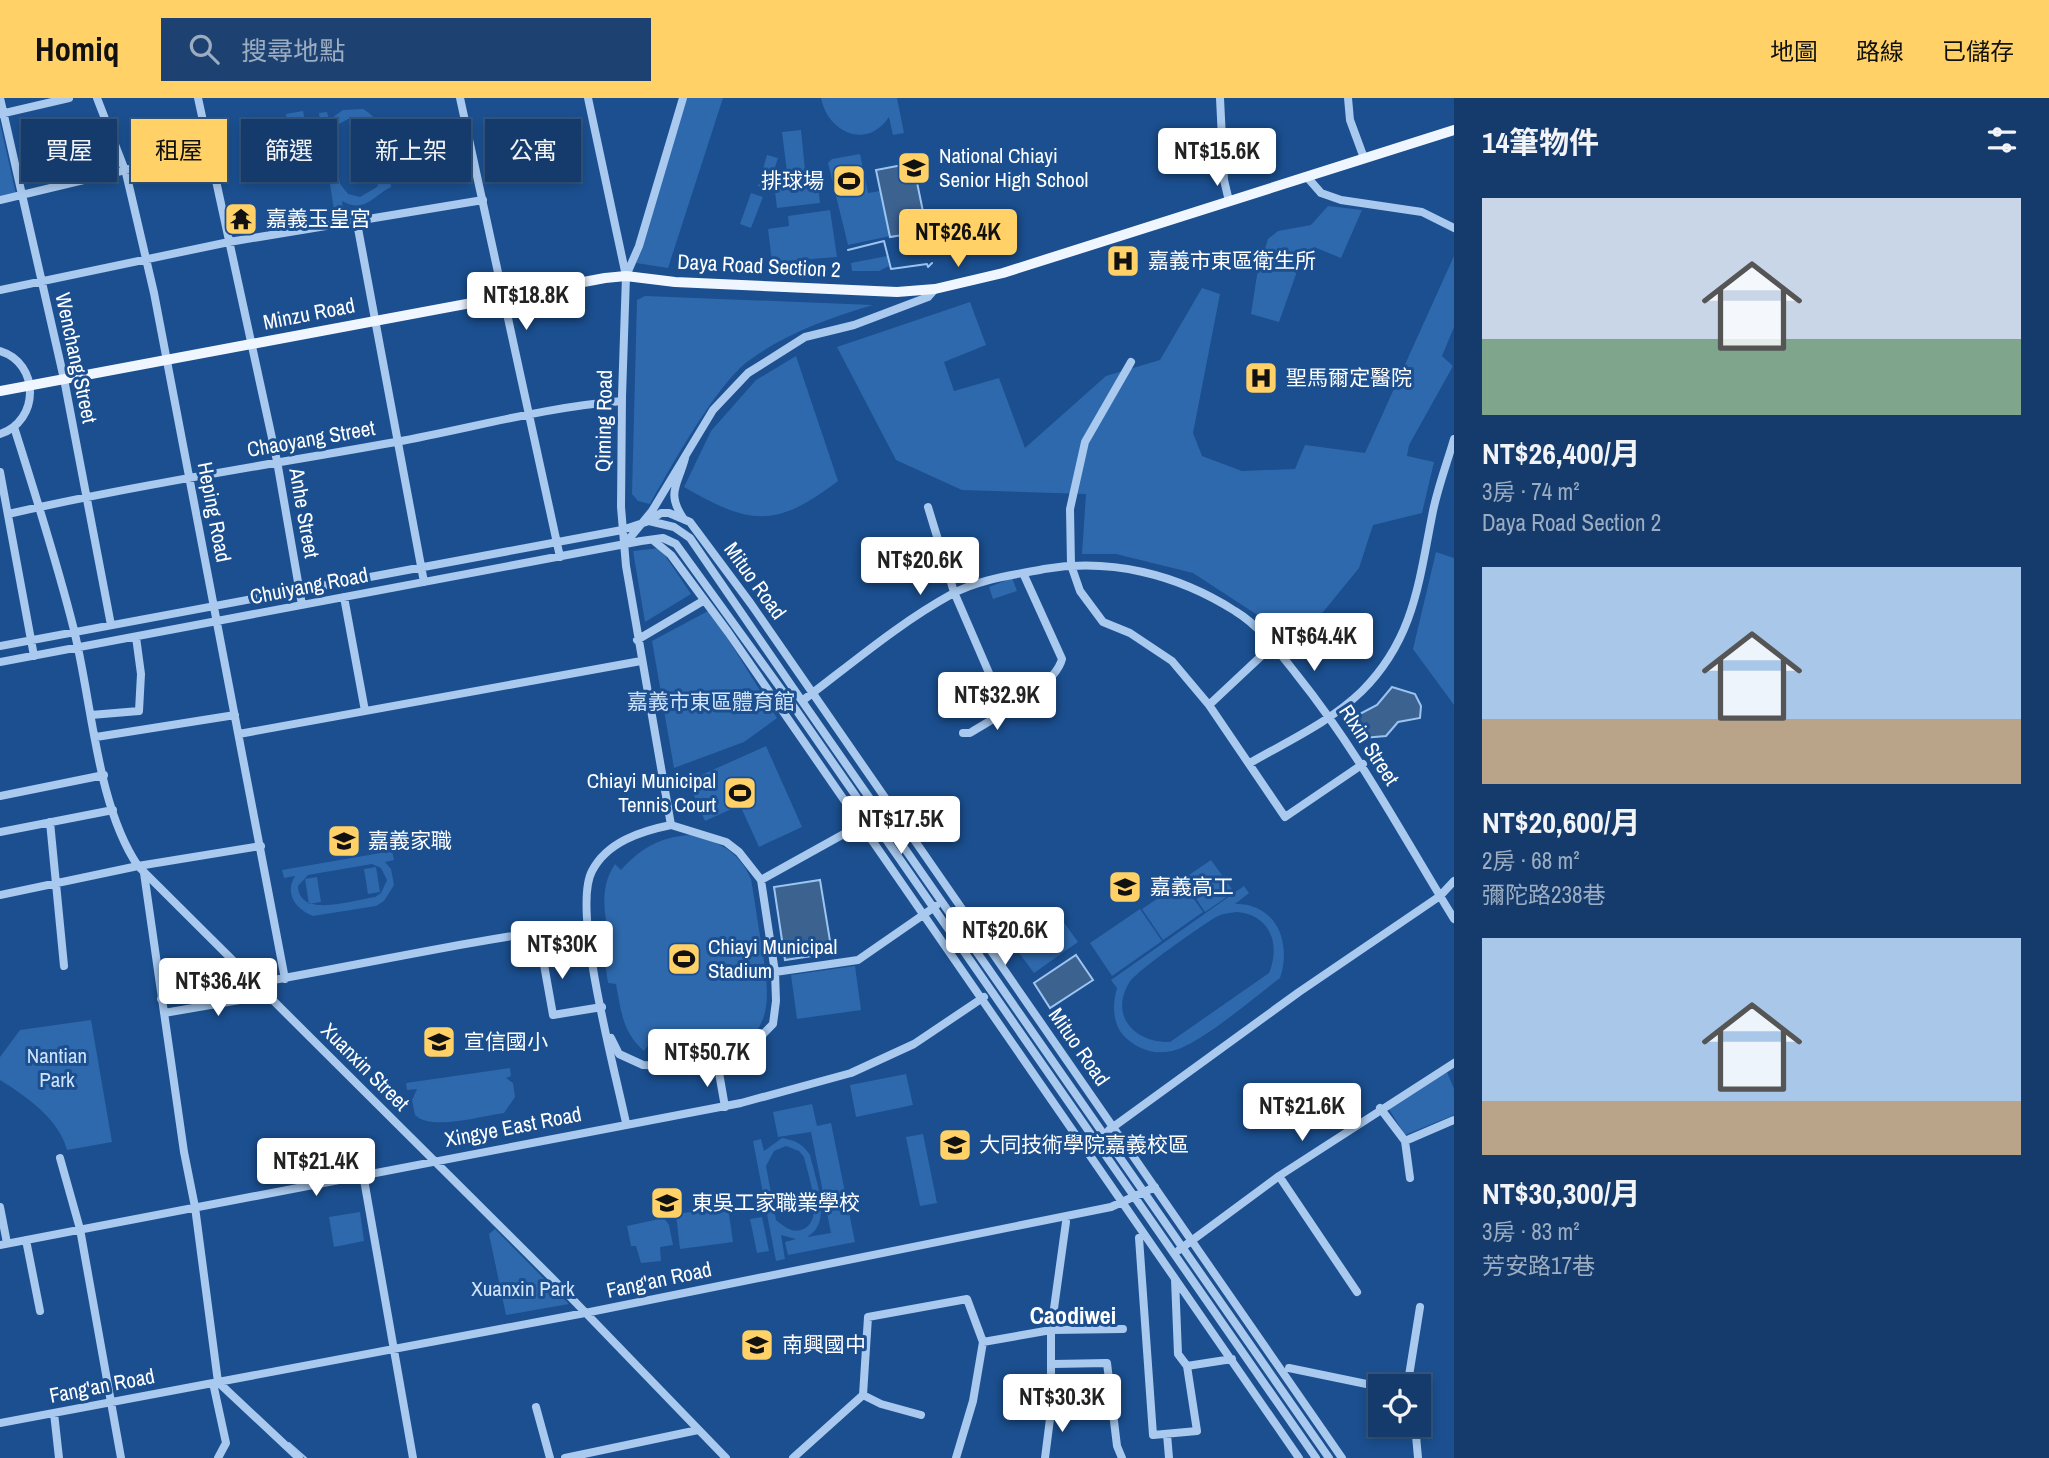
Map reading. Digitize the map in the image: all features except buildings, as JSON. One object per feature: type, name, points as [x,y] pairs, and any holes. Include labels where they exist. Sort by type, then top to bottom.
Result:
[{"type":"main road","name":"Daya Road Section 2","points":[[626,276],[675,282],[898,292],[935,289],[996,275],[1454,130]]},
{"type":"main road","name":"Minzu Road","points":[[0,391],[626,276]]},
{"type":"street","name":"Wenchang Street","points":[[0,98],[64,379],[111,625]]},
{"type":"street","points":[[2,114],[69,98]]},
{"type":"street","name":"Heping Road","points":[[97,98],[126,173],[146,260],[191,480],[285,979]]},
{"type":"street","name":"Anhe Street","points":[[198,98],[202,119]]},
{"type":"street","points":[[460,98],[560,557]]},
{"type":"street","points":[[588,98],[626,276]]},
{"type":"street","name":"Qiming Road","points":[[671,825],[637,640],[622,530],[622,401],[626,276],[639,246],[684,98]]},
{"type":"street","points":[[1220,98],[1224,180],[1229,201]]},
{"type":"street","points":[[1348,98],[1350,120],[1364,158]]},
{"type":"street","points":[[0,200],[131,172]]},
{"type":"street","points":[[1307,177],[1321,193],[1341,200],[1380,203],[1422,212],[1454,228]]},
{"type":"street","name":"Anhe Street","points":[[216,182],[277,461],[302,605]]},
{"type":"street","points":[[0,290],[229,242],[357,223],[483,200]]},
{"type":"street","points":[[357,223],[424,582]]},
{"type":"street","points":[[624,545],[645,523],[713,410],[748,373],[805,337],[854,325],[928,297],[935,289]]},
{"type":"street","points":[[0,351],[16,359],[25,369],[30,385],[29,407],[14,427],[0,434]]},
{"type":"street","points":[[1132,362],[1085,442],[1070,509],[1071,565],[1080,591],[1104,621],[1130,633],[1172,661],[1209,705],[1285,817],[1363,764]]},
{"type":"street","name":"Chaoyang Street","points":[[8,514],[277,461],[398,441],[529,413],[622,401]]},
{"type":"street","name":"Xuanxin Street","points":[[14,427],[75,632],[104,775],[123,844],[141,870],[434,1160],[726,1458]]},
{"type":"street","points":[[1250,762],[1330,716],[1362,690],[1400,643],[1416,602],[1434,507],[1454,439]]},
{"type":"street","points":[[685,520],[676,507],[673,492],[687,450]]},
{"type":"street","points":[[0,472],[34,656]]},
{"type":"street","points":[[928,507],[954,592],[1005,710]]},
{"type":"street","points":[[622,530],[645,523],[661,513],[685,520]]},
{"type":"street","name":"Mituo Road","points":[[685,520],[690,522],[725,568],[1342,1458]]},
{"type":"street","name":"Mituo Road","points":[[645,523],[674,527],[690,538],[1329,1458]]},
{"type":"street","name":"Chuiyang Road","points":[[0,646],[622,530]]},
{"type":"street","name":"Mituo Road","points":[[624,545],[663,538],[676,544],[687,554],[1316,1458]]},
{"type":"street","points":[[654,541],[671,555],[856,826],[982,998],[1016,1054],[1299,1458]]},
{"type":"street","name":"Chuiyang Road","points":[[0,662],[624,545]]},
{"type":"street","name":"RIxin Street","points":[[802,701],[901,626],[954,592],[1023,573],[1071,565],[1126,567],[1173,579],[1236,611],[1273,645],[1330,716],[1363,764],[1454,919]]},
{"type":"street","points":[[963,733],[970,733],[1059,671],[1062,659],[1023,573]]},
{"type":"street","points":[[344,597],[365,711]]},
{"type":"street","points":[[637,640],[703,601]]},
{"type":"street","points":[[91,715],[139,711],[141,674],[136,637]]},
{"type":"street","points":[[1209,705],[1273,645]]},
{"type":"street","points":[[239,734],[641,661]]},
{"type":"street","points":[[96,737],[235,715]]},
{"type":"street","points":[[0,796],[104,775]]},
{"type":"street","points":[[761,880],[856,826],[877,809],[884,797]]},
{"type":"street","points":[[0,832],[113,810]]},
{"type":"street","points":[[50,822],[64,965]]},
{"type":"street","points":[[605,1025],[619,1054],[643,1065],[718,1067],[741,1056],[773,1024],[776,1001],[775,972],[761,880],[739,852],[726,842],[671,825],[639,832],[602,856],[590,873],[586,892],[587,925],[605,1025],[626,1123]]},
{"type":"street","points":[[0,895],[261,846]]},
{"type":"street","points":[[896,878],[925,857]]},
{"type":"street","points":[[141,870],[195,1207],[215,1383],[226,1443],[218,1458]]},
{"type":"street","points":[[1080,1143],[1113,1128],[1299,992],[1440,896],[1454,881]]},
{"type":"street","points":[[775,972],[858,960],[950,895]]},
{"type":"street","points":[[161,999],[258,985],[538,931],[587,925]]},
{"type":"street","points":[[538,931],[553,1015],[602,1007]]},
{"type":"street","name":"Xingye East Road","points":[[4,1244],[626,1123],[725,1107],[851,1073],[914,1044],[1009,980]]},
{"type":"street","points":[[164,1013],[268,995]]},
{"type":"street","points":[[1016,1054],[1048,1031]]},
{"type":"street","points":[[1159,1255],[1173,1254],[1279,1176],[1380,1108],[1454,1063]]},
{"type":"street","points":[[718,1067],[725,1107]]},
{"type":"street","points":[[1380,1108],[1405,1140],[1410,1178]]},
{"type":"street","points":[[1405,1140],[1454,1120]]},
{"type":"street","points":[[60,1158],[80,1229],[121,1458]]},
{"type":"street","points":[[363,1174],[413,1458]]},
{"type":"street","points":[[1279,1176],[1357,1292]]},
{"type":"street","name":"Fang'an Road","points":[[0,1423],[585,1313],[1122,1204],[1155,1186]]},
{"type":"street","points":[[0,1207],[4,1244]]},
{"type":"street","points":[[1045,1458],[1053,1364],[1051,1330],[1066,1222]]},
{"type":"street","points":[[1139,1238],[1153,1435],[1197,1431],[1187,1366],[1178,1354],[1175,1279]]},
{"type":"street","points":[[26,1240],[40,1311]]},
{"type":"street","points":[[793,1458],[863,1395],[868,1317],[967,1299],[983,1342],[973,1401],[956,1458]]},
{"type":"street","points":[[1409,1374],[1420,1307]]},
{"type":"street","points":[[983,1342],[1051,1330],[1123,1329]]},
{"type":"street","points":[[1187,1366],[1232,1359]]},
{"type":"street","points":[[1053,1364],[1107,1363],[1117,1446],[1122,1458]]},
{"type":"street","points":[[1289,1368],[1368,1384]]},
{"type":"street","points":[[215,1383],[299,1458]]},
{"type":"street","points":[[863,1395],[881,1404],[921,1415]]},
{"type":"street","points":[[536,1407],[550,1458]]},
{"type":"street","points":[[54,1413],[59,1458]]},
{"type":"street","points":[[565,1458],[698,1430]]},
{"type":"street","points":[[1167,1434],[1169,1458]]},
{"type":"street","points":[[1416,1437],[1418,1458]]},
{"type":"green space","points":[[687,98],[723,98],[668,268],[636,263]]},
{"type":"green space","points":[[821,98],[897,98],[904,133],[893,135],[889,117],[870,133],[849,133],[831,120]]},
{"type":"green space","points":[[363,109],[375,119],[348,119],[337,125],[337,119],[330,119],[343,110]]},
{"type":"green space","points":[[303,111],[305,119],[287,119],[286,114]]},
{"type":"green space","points":[[327,112],[329,119],[320,119],[319,113]]},
{"type":"green space","points":[[0,123],[16,194],[0,198]]},
{"type":"green space","points":[[801,130],[805,170],[816,169],[820,203],[777,208],[773,175],[768,189],[758,186],[767,155],[778,158],[773,173],[787,172],[782,132]]},
{"type":"green space","points":[[860,154],[868,193],[880,191],[890,236],[848,245],[828,163],[832,159]]},
{"type":"green space","points":[[337,167],[340,184],[348,194],[360,197],[377,187],[378,182],[391,182],[391,187],[369,202],[357,205],[342,201],[343,208],[334,210],[330,182],[337,182]]},
{"type":"green space","points":[[751,193],[763,197],[751,228],[740,224]]},
{"type":"green space","points":[[1328,206],[1362,210],[1341,258],[1314,247],[1306,264],[1300,263],[1279,322],[1251,314],[1257,275],[1268,239],[1278,231],[1311,225]]},
{"type":"green space","points":[[830,210],[837,257],[772,262],[768,229],[789,226],[788,216]]},
{"type":"green space","points":[[887,256],[889,266],[879,271],[852,271],[851,263]]},
{"type":"green space","points":[[1454,256],[1454,327],[1442,356],[1453,366],[1409,445],[1407,456],[1434,462],[1422,513],[1373,525],[1359,568],[1319,617],[1294,616],[1276,627],[1193,573],[1116,554],[1082,554],[1086,494],[962,490],[896,460],[837,347],[970,302],[986,345],[944,362],[954,391],[999,378],[1025,448],[1106,376],[1160,360],[1202,288],[1220,294],[1193,433],[1202,456],[1242,471],[1295,469],[1305,445],[1365,453]]},
{"type":"green space","points":[[645,296],[873,305],[807,328],[776,343],[747,362],[708,408],[650,504],[638,501],[632,494],[637,300]]},
{"type":"green space","points":[[796,356],[838,481],[797,508],[762,516],[727,509],[684,487],[711,431],[756,380]]},
{"type":"green space","points":[[660,548],[691,594],[645,622],[633,551]]},
{"type":"green space","points":[[1436,552],[1454,558],[1454,705],[1413,649]]},
{"type":"green space","points":[[1012,578],[1017,591],[993,599],[989,587]]},
{"type":"green space","name":"嘉義市東區體育館","points":[[710,610],[777,718],[744,742],[674,768],[652,641]]},
{"type":"green space","name":"Chiayi Municipal Tennis Court","points":[[766,746],[802,827],[759,847],[740,805],[705,821],[688,781]]},
{"type":"green space","name":"Chiayi Municipal Stadium","points":[[690,835],[719,844],[734,854],[751,879],[767,997],[760,1025],[752,1036],[739,1046],[721,1054],[702,1058],[675,1055],[649,1044],[644,1051],[637,1044],[621,1012],[616,984],[608,983],[601,936],[608,934],[605,889],[615,864],[621,870],[652,845],[669,838]]},
{"type":"green space","points":[[392,851],[394,860],[385,862],[391,869],[394,885],[384,901],[376,906],[313,916],[301,909],[291,895],[295,876],[284,878],[282,870]],"holes":[[[372,864],[381,868],[387,880],[381,893],[375,897],[341,904],[317,905],[307,902],[301,896],[298,886],[308,875]]]},
{"type":"green space","points":[[1211,860],[1234,892],[1205,912],[1183,879]]},
{"type":"green space","points":[[376,867],[380,892],[368,894],[364,869]]},
{"type":"green space","points":[[317,877],[321,902],[309,904],[305,879]]},
{"type":"green space","points":[[1182,882],[1203,912],[1163,940],[1142,909]]},
{"type":"green space","points":[[1244,886],[1249,893],[1235,904],[1249,905],[1261,910],[1271,918],[1282,939],[1284,952],[1280,978],[1211,1030],[1172,1051],[1142,1049],[1122,1034],[1114,1015],[1117,988],[1111,980]],"holes":[[[1237,912],[1248,914],[1265,925],[1270,933],[1274,952],[1269,973],[1170,1042],[1146,1038],[1129,1026],[1122,1007],[1124,995],[1134,977],[1216,917]]]},
{"type":"green space","points":[[1140,909],[1162,941],[1112,976],[1090,943]]},
{"type":"green space","points":[[1055,910],[1078,942],[1034,973],[1011,942]]},
{"type":"green space","points":[[855,966],[861,1010],[797,1019],[791,975]]},
{"type":"green space","name":"Nantian Park","points":[[91,1020],[112,1142],[67,1150],[57,1128],[41,1110],[0,1080],[0,1057],[20,1030]]},
{"type":"green space","points":[[510,1068],[511,1076],[506,1078],[513,1083],[515,1097],[504,1113],[444,1122],[423,1120],[415,1115],[412,1100],[417,1089],[407,1090],[406,1083]]},
{"type":"green space","points":[[1447,1072],[1454,1089],[1454,1115],[1405,1135],[1389,1109]]},
{"type":"green space","points":[[906,1074],[913,1105],[856,1117],[850,1085]]},
{"type":"green space","points":[[812,1104],[817,1126],[831,1123],[855,1242],[788,1255],[785,1242],[796,1239],[781,1235],[785,1259],[776,1261],[753,1141],[761,1139],[764,1151],[782,1138],[798,1143],[807,1151],[818,1188],[821,1211],[820,1221],[807,1237],[831,1233],[811,1132],[778,1137],[773,1112]],"holes":[[[786,1146],[799,1151],[804,1157],[809,1175],[814,1209],[808,1226],[794,1231],[776,1220],[766,1166],[774,1151]]]},
{"type":"green space","points":[[923,1134],[937,1203],[920,1206],[906,1137]]},
{"type":"green space","points":[[728,1207],[733,1242],[680,1249],[676,1214]]},
{"type":"green space","points":[[360,1212],[364,1241],[334,1247],[329,1217]]},
{"type":"green space","points":[[762,1217],[769,1251],[757,1253],[750,1219]]},
{"type":"green space","points":[[664,1218],[669,1225],[673,1245],[660,1247],[661,1261],[641,1263],[636,1246],[631,1246],[627,1226]]},
{"type":"green space","name":"Xuanxin Park","points":[[495,1229],[569,1304],[506,1315],[489,1234]]},
{"type":"shaded area","points":[[913,163],[927,231],[890,237],[876,170]]},
{"type":"shaded area","points":[[1392,687],[1415,694],[1421,706],[1420,718],[1398,722],[1386,736],[1363,738],[1355,727],[1356,716],[1377,705]]},
{"type":"shaded area","points":[[820,880],[832,953],[785,960],[774,887]]},
{"type":"shaded area","points":[[1076,955],[1093,980],[1050,1008],[1034,983]]},
{"type":"waterway","points":[[848,250],[884,241],[891,269],[927,264],[928,267],[932,263]]},
{"type":"waterway","points":[[289,1443],[306,1458]]},
{"type":"place","name":"National Chiayi Senior High School","points":[[914,168]]},
{"type":"place","name":"排球場","points":[[849,181]]},
{"type":"place","name":"嘉義玉皇宮","points":[[241,219]]},
{"type":"place","name":"嘉義市東區衛生所","points":[[1123,261]]},
{"type":"place","name":"聖馬爾定醫院","points":[[1261,378]]},
{"type":"place","name":"Chiayi Municipal Tennis Court","points":[[740,793]]},
{"type":"place","name":"嘉義家職","points":[[344,841]]},
{"type":"place","name":"嘉義高工","points":[[1125,887]]},
{"type":"place","name":"Chiayi Municipal Stadium","points":[[684,959]]},
{"type":"place","name":"宣信國小","points":[[439,1042]]},
{"type":"place","name":"大同技術學院嘉義校區","points":[[955,1145]]},
{"type":"place","name":"東吳工家職業學校","points":[[667,1203]]},
{"type":"place","name":"南興國中","points":[[757,1345]]},
{"type":"district","name":"Caodiwei","points":[[1073,1316]]}]
